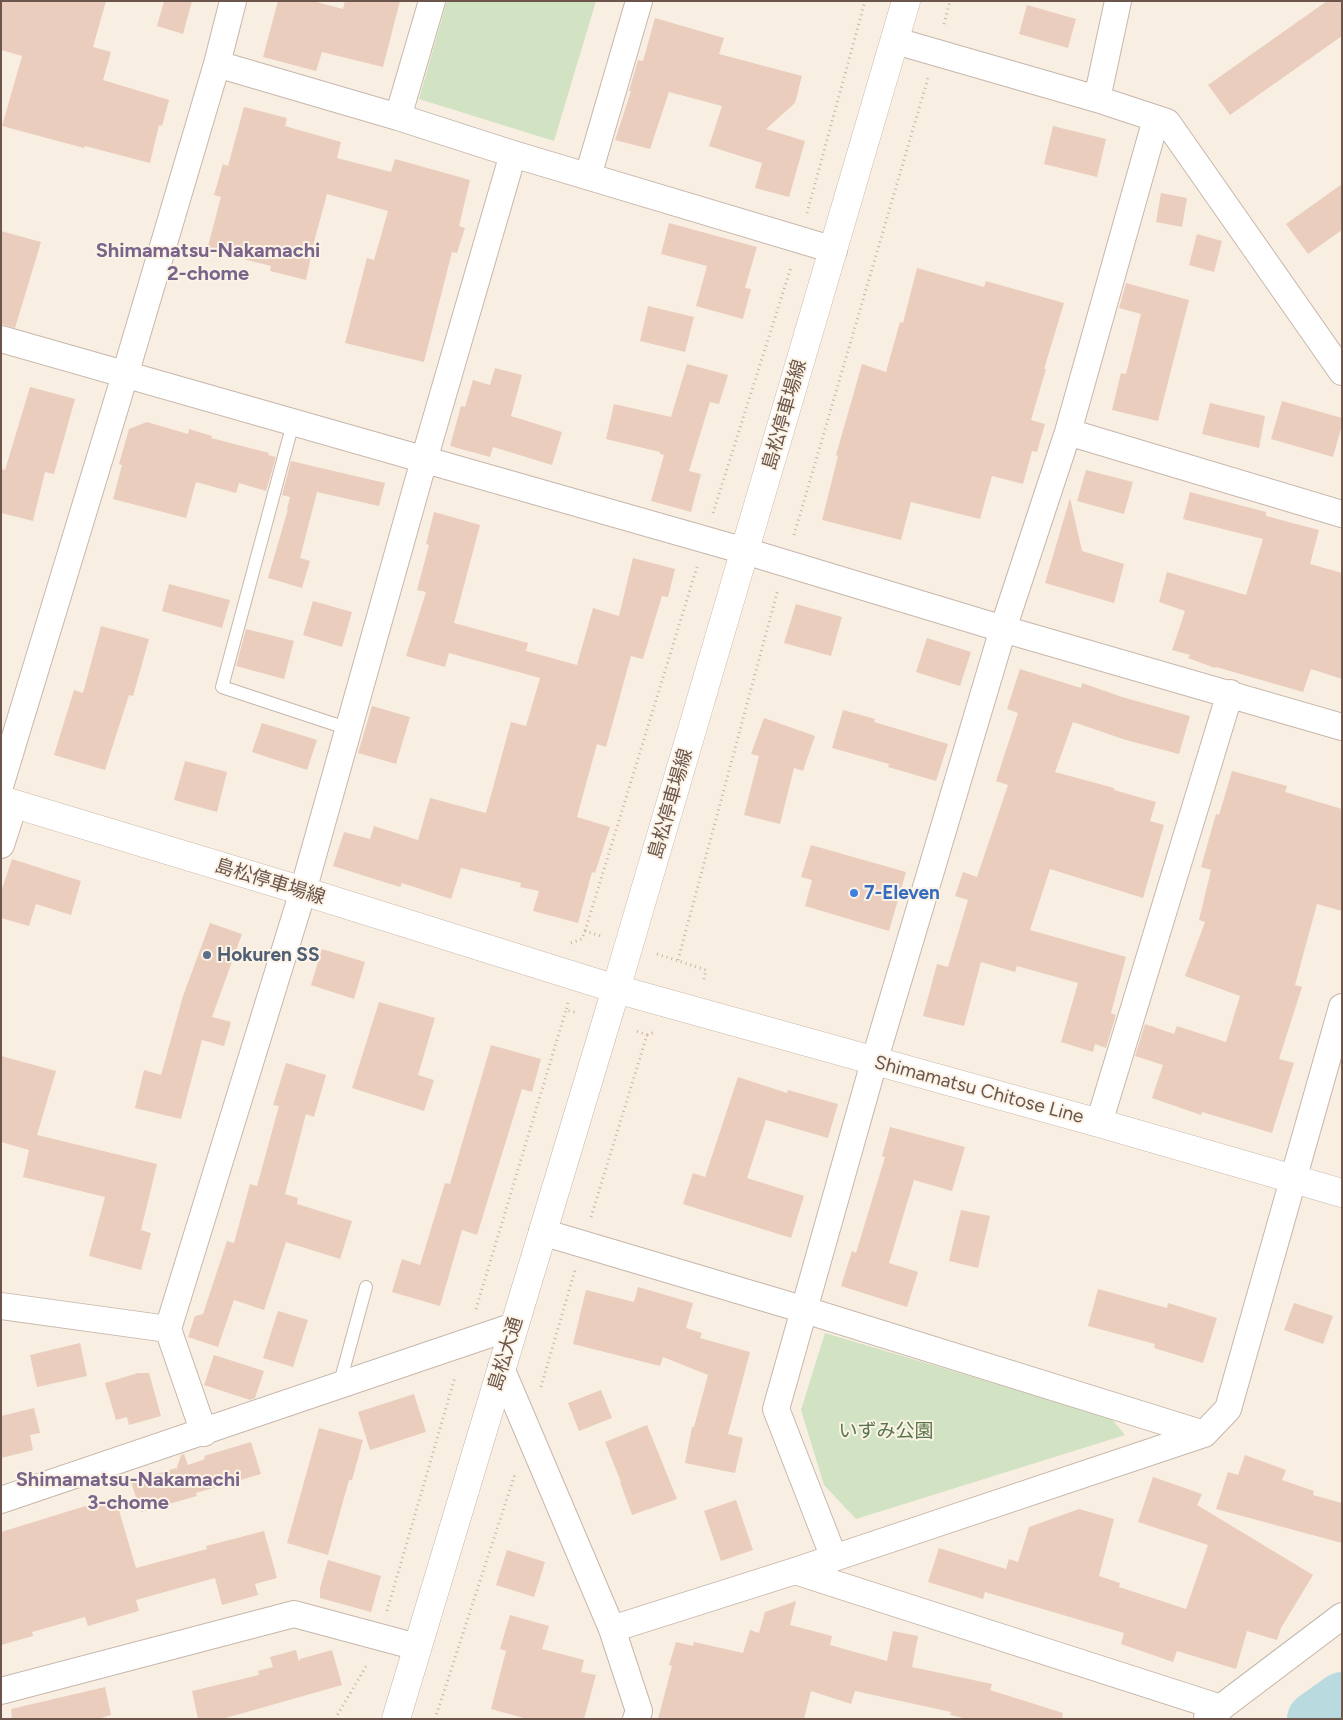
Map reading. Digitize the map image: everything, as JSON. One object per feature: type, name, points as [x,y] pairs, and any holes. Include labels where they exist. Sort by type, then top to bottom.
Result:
[{"type":"main road","name":"島松停車場線","points":[[6,796],[616,989],[896,41],[906,1]]},
{"type":"main road","name":"島松大通","points":[[396,1719],[616,989]]},
{"type":"main road","name":"Shimamatsu Chitose Line","points":[[616,989],[874,1062],[1099,1122],[1342,1193]]},
{"type":"street","points":[[1,845],[6,796],[125,375],[217,64],[233,1]]},
{"type":"street","points":[[398,117],[432,1]]},
{"type":"street","points":[[588,176],[639,1]]},
{"type":"street","points":[[1096,99],[1118,1]]},
{"type":"street","points":[[896,41],[1096,99],[1167,122],[1342,372]]},
{"type":"street","points":[[217,64],[834,250]]},
{"type":"street","points":[[834,1558],[776,1409],[874,1062],[1004,629],[1068,432],[1156,120]]},
{"type":"street","points":[[204,1432],[168,1329],[303,891],[424,460],[513,154]]},
{"type":"street","points":[[1,339],[745,551],[1004,629],[1342,727]]},
{"type":"street","points":[[1068,432],[1342,514]]},
{"type":"street","points":[[1099,1122],[1230,693]]},
{"type":"street","points":[[612,1629],[795,1571],[1204,1434],[1228,1409],[1342,1007]]},
{"type":"street","points":[[542,1232],[805,1310],[1204,1434]]},
{"type":"street","points":[[2,1302],[168,1329]]},
{"type":"street","points":[[1,1500],[514,1326]]},
{"type":"street","points":[[501,1368],[612,1629],[639,1711],[636,1719]]},
{"type":"street","points":[[795,1571],[1214,1713],[1342,1616]]},
{"type":"street","points":[[1,1691],[294,1614],[417,1647]]},
{"type":"lane","points":[[293,423],[222,687],[349,729]]},
{"type":"lane","points":[[339,1386],[366,1286]]},
{"type":"path","points":[[585,931],[799,240],[865,1]]},
{"type":"path","points":[[678,960],[785,563],[950,1]]},
{"type":"path","points":[[435,1719],[528,1433],[582,1244],[647,1035],[606,1020]]},
{"type":"green space","points":[[447,1],[596,1],[554,141],[419,99]]},
{"type":"green space","name":"いずみ公園","points":[[825,1333],[1111,1418],[1125,1435],[856,1519],[824,1485],[801,1410]]},
{"type":"building","points":[[1,1],[106,1],[93,47],[111,52],[103,80],[169,100],[162,126],[159,125],[150,163],[2,126],[22,56],[1,50]]},
{"type":"building","points":[[164,1],[192,1],[183,34],[157,26]]},
{"type":"building","points":[[278,1],[313,1],[343,9],[345,1],[400,1],[383,67],[322,52],[316,71],[263,57]]},
{"type":"building","points":[[1327,1],[1342,1],[1342,36],[1230,115],[1208,85]]},
{"type":"building","points":[[1027,5],[1076,19],[1068,48],[1019,34]]},
{"type":"building","points":[[655,18],[724,38],[719,54],[802,76],[795,103],[766,129],[805,141],[789,197],[755,188],[762,163],[709,146],[722,106],[669,92],[650,149],[615,140],[631,91],[629,91],[638,60],[643,61]]},
{"type":"building","points":[[244,107],[287,118],[285,126],[341,142],[337,158],[391,172],[395,159],[470,180],[459,226],[465,228],[457,253],[452,252],[424,362],[345,343],[367,258],[374,260],[388,211],[327,194],[306,280],[270,271],[271,266],[207,250],[221,197],[214,195],[223,164],[228,166]]},
{"type":"building","points":[[1053,126],[1106,139],[1097,177],[1044,164]]},
{"type":"building","points":[[1342,184],[1342,230],[1308,254],[1286,224]]},
{"type":"building","points":[[1161,193],[1187,198],[1182,227],[1156,222]]},
{"type":"building","points":[[669,223],[757,247],[745,288],[751,289],[743,319],[696,306],[707,266],[661,254]]},
{"type":"building","points":[[1,231],[41,242],[15,328],[1,324]]},
{"type":"building","points":[[1197,234],[1222,241],[1214,272],[1189,265]]},
{"type":"building","points":[[917,268],[984,287],[986,281],[1064,303],[1031,420],[1045,424],[1037,452],[1032,451],[1023,484],[992,476],[980,519],[911,502],[901,540],[822,520],[838,456],[836,455],[862,364],[886,372],[900,322],[903,323]]},
{"type":"building","points":[[1126,283],[1189,300],[1158,421],[1112,410],[1121,373],[1126,374],[1141,314],[1119,308]]},
{"type":"building","points":[[648,306],[694,317],[685,352],[640,341]]},
{"type":"building","points":[[687,364],[728,375],[719,404],[710,402],[689,471],[701,474],[691,512],[651,501],[664,455],[660,454],[660,452],[606,439],[614,404],[671,417]]},
{"type":"building","points":[[495,368],[522,375],[511,416],[562,432],[552,465],[493,447],[490,457],[450,446],[461,406],[465,407],[473,380],[490,385]]},
{"type":"building","points":[[30,387],[75,399],[54,474],[45,472],[33,521],[1,513],[1,469],[5,470]]},
{"type":"building","points":[[1282,401],[1342,418],[1342,425],[1333,457],[1271,439]]},
{"type":"building","points":[[1210,403],[1265,416],[1259,448],[1202,434]]},
{"type":"building","points":[[147,422],[188,434],[189,429],[212,436],[211,438],[269,453],[268,455],[276,457],[266,491],[239,483],[236,493],[196,482],[186,518],[113,499],[122,465],[119,464],[129,429]]},
{"type":"building","points":[[291,461],[385,483],[379,506],[317,492],[300,558],[310,561],[302,588],[268,578],[288,509],[290,497],[282,495]]},
{"type":"building","points":[[1086,470],[1133,482],[1124,514],[1077,501]]},
{"type":"building","points":[[1190,492],[1266,512],[1266,516],[1319,530],[1310,564],[1342,573],[1342,679],[1311,669],[1303,692],[1215,668],[1188,658],[1190,655],[1172,650],[1185,611],[1159,602],[1167,572],[1246,595],[1263,539],[1183,519]]},
{"type":"building","points":[[1070,498],[1082,551],[1124,564],[1114,603],[1045,583]]},
{"type":"building","points":[[434,512],[480,525],[454,623],[528,643],[526,651],[577,665],[593,608],[619,616],[633,558],[675,569],[668,597],[662,596],[643,659],[631,656],[606,747],[597,744],[577,817],[610,827],[595,873],[592,872],[578,923],[533,911],[539,891],[520,887],[521,883],[461,868],[451,899],[402,883],[400,887],[333,866],[344,832],[370,839],[374,826],[418,840],[430,798],[486,813],[511,722],[526,726],[540,678],[449,653],[445,667],[406,656],[426,592],[417,590],[429,545],[426,544]]},
{"type":"building","points":[[169,584],[230,600],[222,628],[162,611]]},
{"type":"building","points":[[313,601],[352,612],[342,647],[303,635]]},
{"type":"building","points":[[796,604],[842,617],[831,656],[784,643]]},
{"type":"building","points":[[101,626],[149,639],[133,696],[129,695],[105,770],[54,755],[74,690],[83,693]]},
{"type":"building","points":[[246,629],[294,641],[284,679],[236,666]]},
{"type":"building","points":[[927,638],[971,652],[960,686],[916,672]]},
{"type":"building","points":[[1020,669],[1081,688],[1082,683],[1122,697],[1190,716],[1179,754],[1126,740],[1073,722],[1055,772],[1156,802],[1150,821],[1164,825],[1143,898],[1050,869],[1030,930],[1126,957],[1111,1013],[1116,1015],[1106,1048],[1095,1044],[1093,1052],[1061,1042],[1078,983],[1017,966],[1015,972],[981,962],[964,1026],[923,1016],[937,964],[948,967],[968,900],[955,896],[963,872],[977,877],[1008,785],[996,781],[1018,713],[1007,709]]},
{"type":"building","points":[[372,706],[410,717],[396,764],[358,753]]},
{"type":"building","points":[[843,710],[875,719],[874,722],[948,744],[936,781],[888,767],[889,764],[832,748]]},
{"type":"building","points":[[764,718],[815,736],[803,771],[794,768],[780,824],[744,815],[759,756],[751,754]]},
{"type":"building","points":[[262,723],[317,740],[307,770],[252,752]]},
{"type":"building","points":[[185,761],[227,772],[217,812],[174,800]]},
{"type":"building","points":[[1232,771],[1287,786],[1285,792],[1342,809],[1342,911],[1317,904],[1295,985],[1302,987],[1279,1059],[1294,1063],[1272,1133],[1202,1112],[1201,1115],[1152,1098],[1163,1065],[1135,1056],[1145,1024],[1174,1034],[1177,1026],[1226,1042],[1240,996],[1185,976],[1205,922],[1199,920],[1211,870],[1201,867],[1216,814],[1219,815]]},
{"type":"building","name":"7-Eleven","points":[[811,845],[906,872],[889,931],[805,906],[812,880],[801,877]]},
{"type":"building","points":[[12,859],[81,881],[71,915],[36,904],[29,926],[1,918],[1,892]]},
{"type":"building","points":[[210,923],[242,934],[212,1017],[231,1022],[224,1046],[202,1040],[181,1119],[135,1108],[144,1070],[161,1075],[183,996]]},
{"type":"building","points":[[322,949],[365,962],[354,999],[311,985]]},
{"type":"building","points":[[379,1002],[435,1018],[418,1075],[434,1080],[424,1111],[352,1088]]},
{"type":"building","points":[[491,1045],[541,1059],[532,1092],[522,1089],[477,1235],[462,1230],[440,1306],[392,1292],[402,1259],[420,1265],[445,1183],[450,1184]]},
{"type":"building","points":[[1,1056],[56,1071],[37,1135],[157,1164],[141,1230],[151,1233],[141,1270],[89,1256],[105,1197],[23,1177],[29,1150],[1,1142]]},
{"type":"building","points":[[286,1063],[326,1075],[314,1117],[306,1114],[285,1194],[298,1198],[297,1204],[352,1221],[340,1259],[286,1242],[264,1310],[234,1300],[218,1347],[188,1337],[195,1316],[203,1314],[227,1241],[234,1243],[250,1184],[257,1186],[279,1106],[273,1105]]},
{"type":"building","points":[[738,1077],[787,1093],[788,1090],[838,1104],[828,1138],[766,1120],[747,1178],[804,1196],[791,1238],[683,1204],[693,1173],[705,1177]]},
{"type":"building","points":[[890,1127],[965,1147],[952,1191],[914,1180],[889,1263],[918,1272],[907,1307],[841,1286],[852,1251],[856,1253],[885,1157],[882,1156]]},
{"type":"building","points":[[961,1210],[990,1216],[978,1268],[949,1261]]},
{"type":"building","points":[[638,1287],[693,1303],[686,1328],[702,1333],[700,1338],[750,1352],[728,1434],[743,1438],[735,1473],[685,1463],[692,1427],[694,1427],[708,1375],[663,1357],[660,1366],[573,1344],[586,1290],[634,1302]]},
{"type":"building","points":[[1098,1289],[1167,1308],[1168,1303],[1217,1318],[1203,1363],[1154,1348],[1155,1344],[1088,1326]]},
{"type":"building","points":[[1294,1303],[1333,1316],[1323,1344],[1284,1330]]},
{"type":"building","points":[[278,1311],[308,1320],[293,1367],[263,1358]]},
{"type":"building","points":[[80,1343],[87,1376],[37,1387],[30,1355]]},
{"type":"building","points":[[214,1355],[264,1371],[255,1398],[250,1400],[204,1385]]},
{"type":"building","points":[[138,1373],[149,1373],[161,1416],[129,1425],[127,1417],[116,1420],[105,1383]]},
{"type":"building","points":[[601,1390],[612,1418],[579,1431],[568,1403]]},
{"type":"building","points":[[414,1394],[426,1432],[370,1450],[358,1412]]},
{"type":"building","points":[[34,1408],[40,1433],[30,1435],[33,1450],[1,1458],[1,1416]]},
{"type":"building","points":[[647,1425],[677,1499],[632,1515],[605,1442]]},
{"type":"building","points":[[319,1428],[363,1440],[352,1480],[349,1480],[328,1555],[287,1543]]},
{"type":"building","points":[[251,1442],[261,1474],[196,1493],[197,1496],[141,1512],[131,1482],[176,1468],[176,1470],[181,1455],[184,1454],[188,1465],[205,1459],[204,1456]]},
{"type":"building","points":[[1245,1455],[1286,1470],[1282,1480],[1314,1491],[1313,1495],[1342,1503],[1342,1543],[1216,1509],[1228,1472],[1238,1475]]},
{"type":"building","points":[[1153,1477],[1202,1494],[1197,1505],[1313,1575],[1281,1628],[1277,1640],[1247,1631],[1236,1669],[1177,1651],[1173,1662],[1121,1644],[1124,1633],[985,1592],[983,1599],[928,1582],[939,1548],[1006,1569],[1009,1559],[1018,1562],[1029,1527],[1079,1509],[1114,1519],[1099,1576],[1120,1583],[1119,1587],[1186,1609],[1208,1545],[1138,1522]]},
{"type":"building","points":[[115,1497],[136,1568],[207,1549],[206,1546],[264,1531],[277,1578],[255,1584],[258,1595],[222,1605],[215,1578],[136,1600],[139,1611],[88,1626],[85,1617],[32,1632],[33,1636],[1,1645],[1,1532]]},
{"type":"building","points":[[736,1500],[753,1550],[721,1561],[704,1511]]},
{"type":"building","points":[[507,1550],[545,1562],[534,1597],[496,1585]]},
{"type":"building","points":[[328,1560],[381,1576],[371,1612],[320,1598],[320,1588]]},
{"type":"building","points":[[796,1601],[790,1625],[832,1636],[830,1645],[887,1661],[893,1631],[918,1636],[912,1667],[992,1684],[990,1690],[1063,1713],[1062,1719],[968,1719],[950,1715],[951,1712],[855,1691],[851,1704],[811,1691],[804,1719],[658,1719],[672,1666],[669,1665],[676,1642],[693,1646],[694,1642],[743,1653],[750,1630],[759,1633],[765,1612]]},
{"type":"building","points":[[510,1615],[549,1626],[542,1649],[584,1660],[581,1672],[596,1675],[584,1719],[527,1719],[491,1709],[506,1651],[500,1649]]},
{"type":"building","points":[[296,1650],[299,1662],[300,1659],[332,1650],[342,1685],[222,1719],[198,1719],[192,1691],[259,1675],[258,1671],[273,1667],[270,1657]]},
{"type":"building","points":[[105,1687],[111,1715],[98,1719],[12,1719],[11,1709]]},
{"type":"waterway","points":[[1314,1719],[1342,1699]]},
{"type":"place","name":"7-Eleven","points":[[854,893]]},
{"type":"place","name":"Hokuren SS","points":[[207,955]]},
{"type":"district","name":"Shimamatsu-Nakamachi 2-chome","points":[[208,262]]},
{"type":"district","name":"Shimamatsu-Nakamachi 3-chome","points":[[128,1492]]}]
